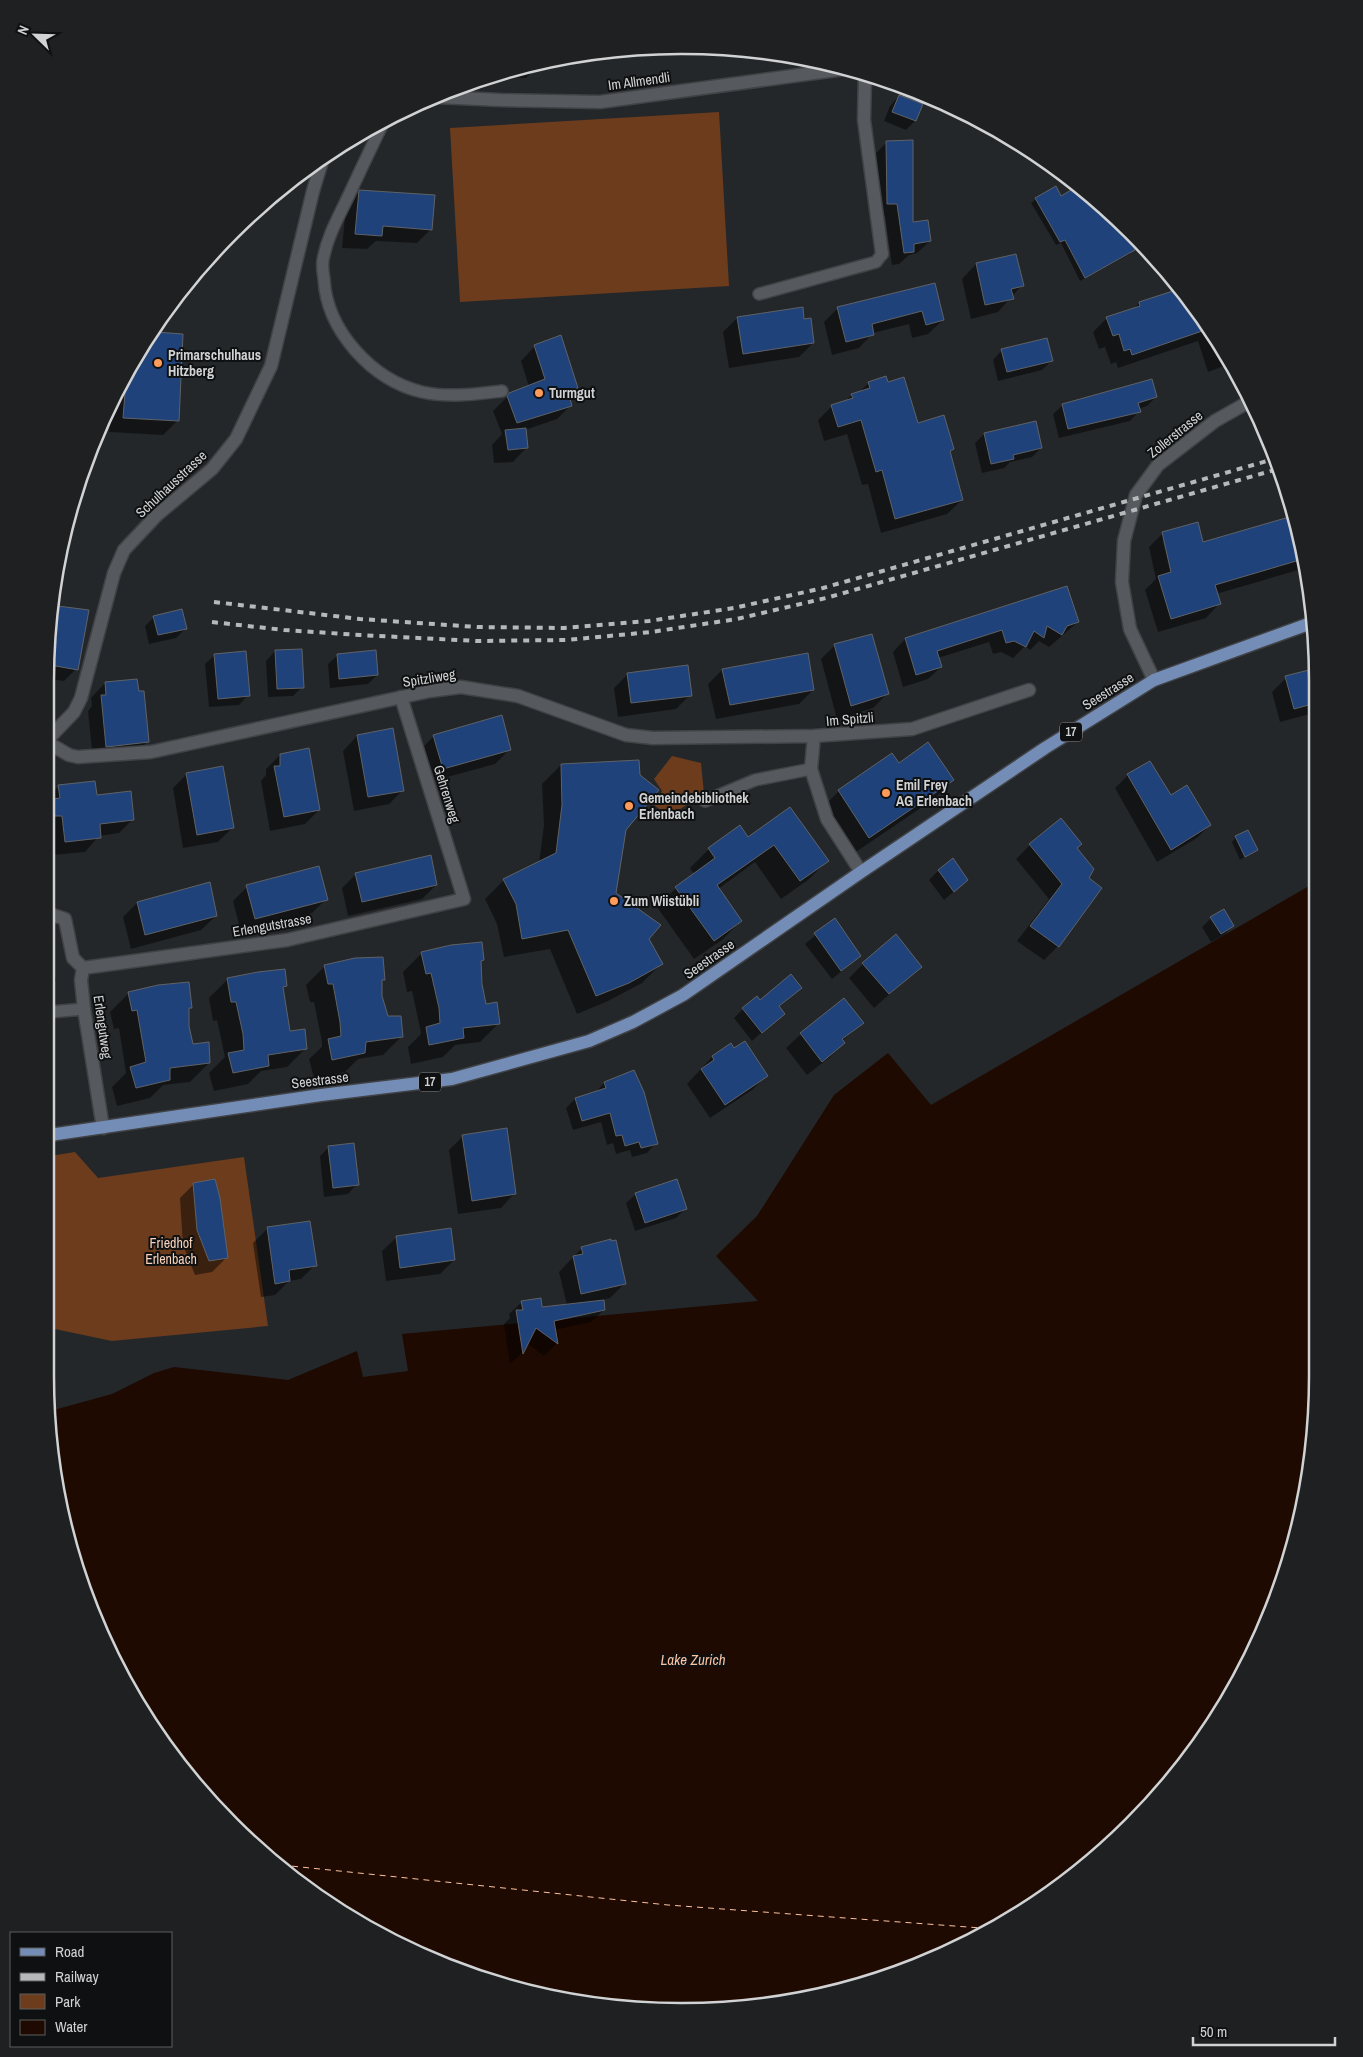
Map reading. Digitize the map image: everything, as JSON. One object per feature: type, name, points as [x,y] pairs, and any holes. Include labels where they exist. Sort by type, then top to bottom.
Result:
[{"type":"main road","name":"Seestrasse","points":[[54,1134],[321,1095],[452,1079],[573,1047],[633,1022],[682,995],[1045,748],[1154,680],[1306,625]]},
{"type":"street","name":"Im Allmendli","points":[[452,98],[600,102],[827,71]]},
{"type":"street","points":[[865,81],[864,120],[882,254]]},
{"type":"street","name":"Schulhausstrasse","points":[[54,734],[74,712],[81,698],[114,573],[124,550],[157,515],[212,469],[236,439],[271,366],[320,169]]},
{"type":"street","name":"Zollerstrasse","points":[[1154,680],[1130,629],[1122,582],[1124,541],[1136,495],[1158,465],[1215,421],[1245,404]]},
{"type":"street","name":"Spitzliweg","points":[[54,746],[69,755],[78,757],[152,752],[401,697],[461,687],[490,690],[518,696],[626,734],[653,738],[814,736]]},
{"type":"street","name":"Im Spitzli","points":[[861,872],[828,819],[811,769],[814,736],[912,729],[1030,690]]},
{"type":"street","name":"Gehrenweg","points":[[401,697],[464,899]]},
{"type":"street","name":"Erlengutstrasse","points":[[83,968],[287,940],[464,899]]},
{"type":"street","points":[[54,915],[65,919],[74,958],[83,968]]},
{"type":"street","name":"Erlengutweg","points":[[83,968],[81,980],[84,1009],[103,1128]]},
{"type":"lane","points":[[379,132],[329,236],[322,263],[324,289],[330,310],[341,332],[355,351],[378,371],[398,384],[422,392],[449,396],[467,396],[502,391]]},
{"type":"lane","points":[[759,294],[876,262],[882,254]]},
{"type":"lane","points":[[705,802],[755,780],[811,769]]},
{"type":"lane","points":[[54,1012],[84,1009]]},
{"type":"green space","points":[[719,112],[729,286],[460,302],[450,128]]},
{"type":"green space","points":[[672,756],[701,763],[704,794],[669,816],[654,805],[662,791],[654,779]]},
{"type":"green space","name":"Friedhof Erlenbach","points":[[75,1152],[98,1178],[244,1157],[268,1326],[112,1341],[54,1329],[54,1155]]},
{"type":"water","name":"Lake Zurich","points":[[1309,886],[1309,1375],[1308,1417],[1304,1457],[1288,1538],[1261,1616],[1245,1653],[1225,1689],[1180,1758],[1125,1819],[1064,1874],[995,1919],[959,1939],[883,1970],[844,1982],[763,1998],[723,2002],[640,2002],[600,1998],[519,1982],[480,1970],[404,1939],[368,1919],[299,1874],[238,1819],[183,1758],[138,1689],[118,1653],[87,1577],[75,1538],[59,1457],[55,1410],[112,1394],[154,1373],[174,1367],[288,1380],[357,1351],[363,1377],[408,1371],[402,1334],[758,1301],[716,1256],[757,1216],[834,1095],[888,1053],[931,1105]]},
{"type":"building","points":[[899,95],[923,104],[916,121],[892,112]]},
{"type":"building","points":[[913,140],[913,222],[928,220],[931,241],[914,244],[914,252],[904,253],[897,204],[887,204],[886,141]]},
{"type":"building","points":[[1056,186],[1061,196],[1072,190],[1125,238],[1135,250],[1085,278],[1065,240],[1060,242],[1035,198]]},
{"type":"building","points":[[359,190],[435,195],[432,230],[383,226],[382,236],[355,234]]},
{"type":"building","points":[[1016,254],[1024,286],[1011,289],[1014,299],[985,305],[976,263]]},
{"type":"building","points":[[935,283],[944,320],[926,325],[922,311],[872,324],[874,335],[846,342],[837,307]]},
{"type":"building","points":[[1173,291],[1202,331],[1132,355],[1130,349],[1124,351],[1119,334],[1113,336],[1106,317],[1140,306],[1139,302]]},
{"type":"building","points":[[803,307],[804,319],[811,318],[814,343],[743,354],[737,317]]},
{"type":"building","name":"Primarschulhaus Hitzberg","points":[[160,332],[183,334],[179,421],[123,418],[125,393]]},
{"type":"building","name":"Turmgut","points":[[561,335],[578,388],[568,391],[572,406],[517,423],[507,396],[509,393],[545,379],[534,345]]},
{"type":"building","points":[[1047,338],[1053,361],[1007,372],[1001,349]]},
{"type":"building","points":[[886,376],[888,382],[904,377],[918,423],[944,415],[954,449],[950,451],[963,500],[895,519],[882,470],[876,472],[861,420],[838,427],[831,405],[853,398],[851,394],[870,388],[868,382]]},
{"type":"building","points":[[1152,379],[1157,397],[1138,403],[1141,412],[1068,429],[1062,404]]},
{"type":"building","points":[[1036,421],[1042,448],[1013,455],[1014,459],[991,464],[984,433]]},
{"type":"building","points":[[526,428],[528,448],[508,450],[505,430]]},
{"type":"building","points":[[1288,517],[1297,561],[1215,585],[1221,604],[1171,619],[1158,576],[1171,572],[1162,532],[1198,522],[1203,542]]},
{"type":"building","points":[[1067,586],[1079,622],[1067,626],[1062,635],[1047,626],[1044,638],[1034,631],[1026,647],[1014,641],[1006,643],[1002,630],[937,651],[942,667],[916,675],[905,638]]},
{"type":"building","points":[[58,606],[89,610],[78,670],[54,666]]},
{"type":"building","points":[[182,609],[187,629],[158,635],[153,616]]},
{"type":"building","points":[[872,634],[889,694],[851,706],[834,644]]},
{"type":"building","points":[[302,649],[304,688],[277,689],[275,650]]},
{"type":"building","points":[[376,650],[378,675],[339,679],[337,654]]},
{"type":"building","points":[[246,651],[250,696],[218,699],[214,654]]},
{"type":"building","points":[[808,653],[814,690],[730,705],[722,669]]},
{"type":"building","points":[[688,665],[692,696],[631,703],[627,673]]},
{"type":"building","points":[[1309,670],[1309,705],[1294,709],[1285,676]]},
{"type":"building","points":[[137,679],[139,691],[144,691],[149,742],[106,747],[101,695],[106,695],[105,682]]},
{"type":"building","points":[[502,715],[511,750],[443,769],[433,735]]},
{"type":"building","points":[[393,728],[404,791],[368,797],[357,735]]},
{"type":"building","points":[[928,742],[954,780],[869,838],[838,790],[892,753],[899,763]]},
{"type":"building","points":[[309,748],[320,810],[284,817],[274,766],[280,766],[280,754]]},
{"type":"building","points":[[639,760],[640,775],[659,790],[626,830],[616,893],[661,925],[649,939],[663,964],[629,983],[596,996],[568,930],[522,939],[516,904],[503,879],[556,853],[562,805],[561,764]]},
{"type":"building","points":[[1150,761],[1171,795],[1187,785],[1211,825],[1171,850],[1127,774]]},
{"type":"building","points":[[223,766],[234,828],[197,835],[186,773]]},
{"type":"building","points":[[95,781],[97,795],[131,791],[134,820],[100,824],[101,838],[65,842],[62,816],[54,816],[54,799],[60,798],[58,785]]},
{"type":"building","points":[[790,807],[829,861],[800,881],[774,845],[717,885],[742,921],[714,941],[675,887],[715,858],[708,848],[740,825],[748,837]]},
{"type":"building","points":[[1061,818],[1082,844],[1077,848],[1094,869],[1089,878],[1102,888],[1059,947],[1030,926],[1062,884],[1029,844]]},
{"type":"building","points":[[1248,830],[1258,850],[1245,857],[1235,836]]},
{"type":"building","points":[[431,855],[437,885],[362,902],[355,873]]},
{"type":"building","points":[[953,858],[968,880],[954,892],[938,870]]},
{"type":"building","points":[[319,866],[328,900],[255,919],[246,885]]},
{"type":"building","points":[[210,882],[217,916],[145,935],[137,902]]},
{"type":"building","points":[[1224,909],[1234,926],[1221,934],[1210,917]]},
{"type":"building","points":[[835,918],[861,956],[841,971],[814,933]]},
{"type":"building","points":[[896,934],[922,967],[889,994],[862,963]]},
{"type":"building","points":[[482,942],[484,960],[481,961],[482,984],[486,1004],[497,1002],[500,1024],[463,1028],[464,1038],[429,1045],[426,1027],[440,1023],[439,1008],[431,973],[426,974],[421,952],[451,945]]},
{"type":"building","points":[[383,957],[385,980],[382,980],[382,996],[388,1016],[401,1016],[403,1037],[366,1042],[365,1053],[332,1060],[328,1039],[341,1036],[340,1022],[333,984],[328,984],[324,965],[355,958]]},
{"type":"building","points":[[285,969],[287,986],[283,987],[290,1031],[305,1029],[307,1049],[268,1055],[269,1066],[233,1073],[228,1053],[244,1050],[243,1034],[236,1002],[231,1002],[227,978]]},
{"type":"building","points":[[791,974],[802,988],[779,1006],[785,1014],[762,1033],[742,1008],[757,996],[760,1000]]},
{"type":"building","points":[[189,982],[192,1008],[189,1008],[189,1026],[193,1044],[209,1042],[210,1063],[170,1068],[170,1080],[136,1088],[130,1067],[146,1062],[137,1010],[132,1011],[128,992],[158,985]]},
{"type":"building","points":[[844,998],[864,1023],[842,1039],[845,1043],[822,1062],[800,1033]]},
{"type":"building","points":[[745,1041],[768,1076],[725,1105],[701,1069],[714,1060],[712,1056],[731,1043],[734,1048]]},
{"type":"building","points":[[634,1070],[644,1092],[658,1144],[641,1148],[639,1142],[625,1146],[622,1135],[616,1136],[610,1113],[582,1121],[575,1098],[606,1088],[604,1082]]},
{"type":"building","points":[[507,1128],[516,1194],[472,1201],[462,1135]]},
{"type":"building","points":[[354,1143],[359,1185],[333,1188],[328,1146]]},
{"type":"building","points":[[215,1179],[220,1198],[228,1258],[209,1261],[197,1230],[193,1183]]},
{"type":"building","points":[[677,1179],[687,1209],[645,1223],[635,1193]]},
{"type":"building","points":[[310,1221],[317,1266],[289,1270],[290,1281],[275,1284],[267,1227]]},
{"type":"building","points":[[451,1228],[455,1260],[400,1268],[396,1236]]},
{"type":"building","points":[[611,1239],[611,1241],[616,1240],[626,1284],[581,1294],[573,1256],[583,1254],[581,1247]]},
{"type":"building","points":[[541,1298],[542,1307],[604,1300],[605,1310],[554,1321],[558,1344],[536,1328],[523,1354],[516,1310],[523,1310],[521,1301]]},
{"type":"ferry route","points":[[289,1865],[668,1905],[979,1928]]},
{"type":"railway","points":[[214,602],[360,619],[477,627],[564,628],[649,621],[734,608],[823,588],[1269,461]]},
{"type":"railway","points":[[212,622],[284,630],[477,641],[566,640],[651,632],[737,619],[826,598],[1272,471]]},
{"type":"place","name":"Primarschulhaus Hitzberg","points":[[158,363]]},
{"type":"place","name":"Turmgut","points":[[539,393]]},
{"type":"place","name":"Emil Frey AG Erlenbach","points":[[886,793]]},
{"type":"place","name":"Gemeindebibliothek Erlenbach","points":[[629,806]]},
{"type":"place","name":"Zum Wiistübli","points":[[614,901]]}]
